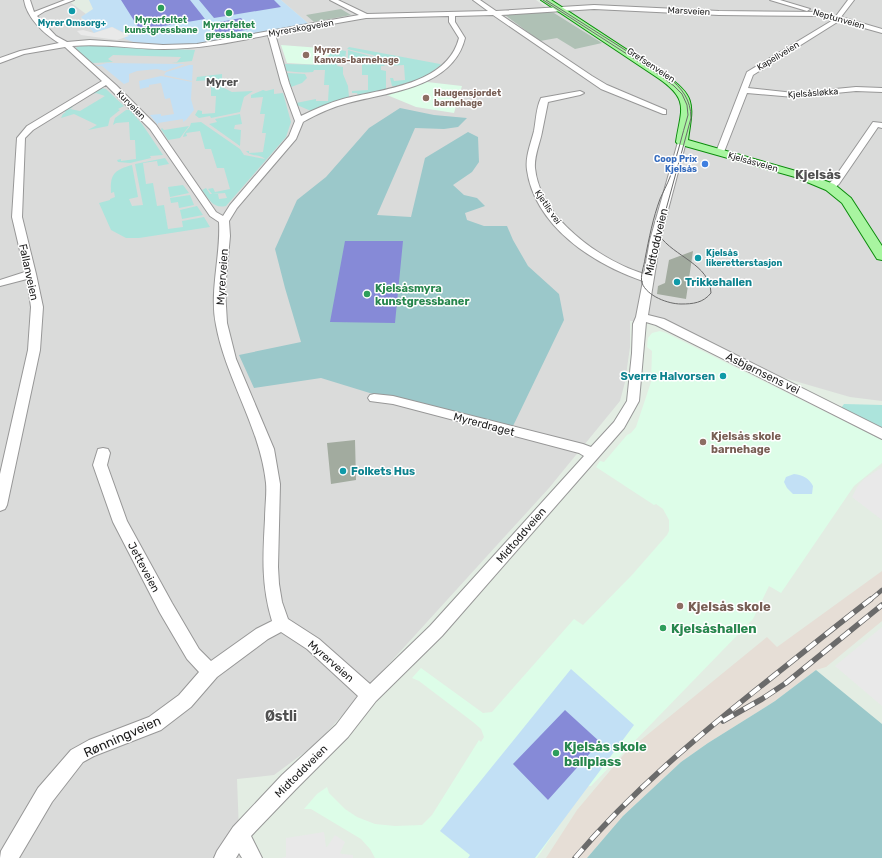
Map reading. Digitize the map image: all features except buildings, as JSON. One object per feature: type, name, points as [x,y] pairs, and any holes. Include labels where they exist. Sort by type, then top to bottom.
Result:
[{"type":"main road","name":"Grefsenveien","points":[[545,0],[597,34],[611,40],[661,70],[677,82],[688,93],[695,106],[696,116],[690,134],[682,142]]},
{"type":"main road","name":"Kjelsåsveien","points":[[682,142],[807,178],[830,187],[847,201],[882,256]]},
{"type":"street","points":[[27,0],[32,16],[43,10],[70,0]]},
{"type":"street","points":[[333,0],[366,16]]},
{"type":"street","points":[[476,0],[604,87],[663,112]]},
{"type":"street","name":"Neptunveien","points":[[774,0],[882,31]]},
{"type":"street","points":[[840,0],[849,2]]},
{"type":"street","name":"Kapellveien","points":[[720,152],[748,77],[753,71],[832,23],[849,2]]},
{"type":"street","name":"Marsveien","points":[[558,9],[595,3],[720,13],[821,14]]},
{"type":"street","name":"Myrerskogveien","points":[[0,61],[22,52],[63,44],[101,42],[164,47],[187,47],[366,16],[493,13],[558,9]]},
{"type":"street","points":[[299,121],[316,111],[351,99],[417,82],[438,71],[447,64],[462,42],[462,38],[452,22],[452,14]]},
{"type":"street","name":"Kurveien","points":[[32,16],[63,44],[68,46],[153,127],[213,214],[224,221]]},
{"type":"street","points":[[224,221],[233,207],[293,137],[299,121],[285,83],[271,33]]},
{"type":"street","name":"Fallanveien","points":[[0,505],[34,350],[37,307],[31,274],[17,217],[21,138],[30,128],[106,82]]},
{"type":"street","name":"Kjelsåsløkka","points":[[744,90],[783,95],[856,89],[882,90]]},
{"type":"street","name":"Kjetils vei","points":[[580,93],[544,100],[531,168],[534,186],[545,206],[562,227],[582,246],[627,272],[648,279]]},
{"type":"street","points":[[830,187],[836,182],[876,124],[882,126]]},
{"type":"street","name":"Midtoddveien","points":[[224,858],[240,834],[289,782],[342,731],[370,695],[436,631],[619,425],[633,401],[638,353],[639,324],[642,317],[657,235],[682,142]]},
{"type":"street","name":"Myrerveien","points":[[224,221],[225,236],[220,289],[221,323],[236,373],[267,449],[273,484],[270,561],[271,584],[280,624],[313,644],[370,695]]},
{"type":"street","points":[[0,282],[31,274]]},
{"type":"street","name":"Asbjørnsens vei","points":[[642,317],[660,322],[882,434]]},
{"type":"street","name":"Myrerdraget","points":[[374,398],[393,400],[583,449],[593,455]]},
{"type":"street","name":"Jetteveien","points":[[103,453],[100,465],[120,522],[193,654],[200,663],[211,671]]},
{"type":"street","name":"Rønningveien","points":[[8,858],[46,795],[78,756],[89,749],[155,724],[185,701],[211,671],[262,634],[280,624]]},
{"type":"street","points":[[240,834],[252,858]]},
{"type":"shaded area","points":[[0,0],[71,0],[70,2],[86,14],[81,18],[92,28],[112,27],[121,31],[309,24],[281,0],[536,0],[546,7],[559,5],[553,0],[882,0],[882,401],[850,397],[774,375],[667,321],[630,321],[630,347],[625,382],[620,401],[549,488],[316,744],[274,775],[237,779],[240,858],[0,858]]},
{"type":"shaded area","points":[[89,0],[281,0],[309,24],[214,42],[164,46],[141,44],[123,38],[129,35],[112,27],[94,33],[81,17],[93,9]]},
{"type":"shaded area","name":"Myrerfeltet kunstgressbane","points":[[121,0],[190,0],[205,19],[140,30]]},
{"type":"shaded area","name":"Myrerfeltet gressbane","points":[[199,0],[274,0],[281,7],[214,18]]},
{"type":"shaded area","points":[[341,9],[351,15],[314,22],[306,15]]},
{"type":"shaded area","points":[[548,12],[554,13],[602,43],[575,49],[557,38],[540,41],[505,15]]},
{"type":"shaded area","points":[[241,18],[251,29],[218,35],[209,24]]},
{"type":"shaded area","points":[[112,27],[129,36],[117,40],[81,35],[77,31],[83,30],[94,33]]},
{"type":"shaded area","points":[[83,45],[195,50],[192,61],[172,63],[177,62],[181,57],[113,55],[108,59],[113,62],[93,63],[75,50],[75,48]]},
{"type":"shaded area","name":"Myrer Kanvas-barnehage","points":[[281,45],[334,49],[321,65],[287,63]]},
{"type":"shaded area","points":[[349,47],[441,65],[423,78],[392,86],[390,78],[393,78],[394,81],[405,80],[404,65],[388,66],[380,58],[347,49]]},
{"type":"shaded area","points":[[334,49],[346,51],[345,62],[339,62],[337,66],[343,67],[343,74],[348,86],[349,97],[311,111],[297,105],[296,103],[316,99],[316,101],[328,101],[329,85],[324,85],[325,70],[314,70],[313,72],[286,71],[285,64],[321,65]]},
{"type":"shaded area","points":[[348,50],[373,57],[385,66],[381,66],[381,70],[386,71],[386,89],[358,96],[357,93],[352,93],[352,91],[368,90],[368,75],[362,75],[362,60],[348,60]]},
{"type":"shaded area","points":[[107,63],[185,64],[165,71],[157,69],[137,71],[129,74],[129,82],[124,84],[102,66],[95,66]]},
{"type":"shaded area","points":[[193,65],[192,81],[164,75],[166,72]]},
{"type":"shaded area","points":[[287,73],[305,74],[307,78],[302,83],[291,87]]},
{"type":"shaded area","points":[[222,74],[222,87],[232,92],[253,91],[244,97],[240,112],[211,118],[210,116],[199,118],[195,115],[198,110],[202,111],[202,114],[215,113],[216,96],[211,96],[211,80],[196,81],[197,77]]},
{"type":"shaded area","points":[[161,76],[192,82],[191,99],[194,110],[183,122],[183,119],[158,123],[158,125],[150,115],[161,114],[161,116],[174,114],[170,98],[165,99],[161,83],[149,85],[149,87],[140,89],[139,81]]},
{"type":"shaded area","name":"Haugensjordet barnehage","points":[[427,82],[462,86],[454,113],[416,107],[387,95]]},
{"type":"shaded area","points":[[101,88],[106,89],[124,106],[118,109],[120,110],[110,118],[108,126],[88,130],[97,125],[74,114],[61,118],[69,107],[73,107],[70,109],[80,111],[105,96],[96,93],[87,96]]},
{"type":"shaded area","points":[[274,89],[274,94],[283,93],[291,122],[286,137],[226,206],[222,207],[215,205],[209,200],[202,190],[206,188],[210,194],[212,194],[208,189],[213,188],[215,192],[230,189],[224,168],[217,168],[211,149],[205,149],[200,131],[186,133],[187,136],[183,137],[191,123],[201,122],[240,149],[244,155],[265,159],[261,156],[250,154],[246,151],[249,151],[249,153],[263,152],[266,133],[262,133],[265,114],[260,114],[263,97],[251,98],[251,95],[263,90],[266,91]],"holes":[[[225,193],[227,198],[219,199],[218,194],[212,194]]]},
{"type":"shaded area","points":[[400,108],[434,115],[467,118],[458,127],[444,129],[415,128],[377,215],[411,217],[425,158],[468,132],[478,137],[479,162],[472,172],[453,185],[464,195],[477,198],[485,206],[465,213],[467,220],[484,226],[507,226],[528,266],[559,294],[564,320],[513,426],[373,394],[321,378],[254,388],[239,355],[301,342],[275,249],[297,200],[326,177],[369,128]]},
{"type":"shaded area","points":[[126,110],[130,110],[142,124],[163,155],[150,156],[151,158],[130,163],[118,162],[117,160],[121,159],[121,161],[136,159],[135,140],[130,140],[129,122],[116,123],[113,125],[115,118]]},
{"type":"shaded area","points":[[240,114],[242,124],[235,125],[234,129],[241,130],[240,146],[209,124],[217,122],[215,119]]},
{"type":"shaded area","points":[[189,126],[180,138],[168,140],[161,129],[162,128],[164,130]]},
{"type":"shaded area","points":[[165,158],[169,164],[158,166],[157,161],[143,163],[146,184],[153,183],[157,206],[164,205],[168,229],[183,227],[182,221],[204,217],[210,227],[139,238],[126,238],[111,230],[99,203],[115,197],[114,192],[111,193],[111,181],[114,174],[121,169],[132,165],[138,197],[129,199],[132,206],[143,205],[135,164]]},
{"type":"shaded area","points":[[183,185],[189,193],[170,197],[168,187]]},
{"type":"shaded area","points":[[190,195],[194,205],[179,208],[178,202],[171,203],[170,198]]},
{"type":"shaded area","points":[[197,206],[203,215],[182,219],[180,210]]},
{"type":"shaded area","name":"Kjelsåsmyra kunstgressbaner","points":[[345,241],[403,241],[395,323],[330,322]]},
{"type":"shaded area","name":"Kjelsås skole","points":[[660,331],[882,440],[882,463],[854,486],[781,593],[769,586],[753,619],[591,786],[586,786],[537,858],[375,858],[370,849],[361,839],[311,809],[304,809],[317,794],[327,787],[329,793],[345,809],[357,817],[375,824],[395,826],[422,825],[432,815],[479,740],[481,742],[484,737],[481,729],[473,722],[419,681],[412,678],[421,668],[483,713],[492,712],[574,619],[583,625],[632,575],[667,535],[669,531],[669,520],[663,509],[656,504],[654,505],[596,467],[600,461],[604,462],[627,435],[636,427],[651,382],[652,351],[647,347],[648,338],[652,333]]},
{"type":"shaded area","points":[[844,404],[882,405],[882,429],[841,408]]},
{"type":"shaded area","points":[[882,467],[882,520],[852,497],[857,487],[864,479]]},
{"type":"shaded area","points":[[794,474],[803,476],[810,481],[813,486],[812,494],[793,494],[787,488],[784,482],[786,477]]},
{"type":"shaded area","points":[[882,571],[882,621],[826,667],[816,670],[775,701],[708,743],[681,762],[623,816],[587,858],[546,858],[577,810],[625,753],[767,637],[777,647]]},
{"type":"shaded area","points":[[882,627],[882,706],[835,666]]},
{"type":"shaded area","points":[[571,669],[634,725],[535,858],[468,858],[470,855],[440,831]]},
{"type":"shaded area","points":[[816,670],[882,724],[882,858],[587,858],[623,816],[681,762],[708,743],[775,701]]},
{"type":"shaded area","name":"Kjelsås skole ballplass","points":[[565,710],[600,742],[548,800],[513,764]]},
{"type":"shaded area","points":[[324,832],[326,847],[335,835],[345,842],[340,853],[353,855],[353,858],[281,858],[286,857],[286,838]]},
{"type":"tram line","points":[[543,0],[661,76],[682,94],[687,105],[688,115],[673,169],[655,213],[642,274],[642,283],[648,292],[670,303],[694,303],[705,299],[711,293],[709,283],[705,275],[690,261],[666,243],[659,235],[691,118],[691,112],[685,95],[668,77],[546,0]]},
{"type":"railway","points":[[870,600],[882,590]]},
{"type":"railway","points":[[575,858],[619,810],[666,765],[741,702],[871,599]]},
{"type":"railway","points":[[723,721],[762,699],[786,683],[882,605]]},
{"type":"place","name":"Myrerfeltet kunstgressbane","points":[[161,8]]},
{"type":"place","name":"Myrer Omsorg+","points":[[72,11]]},
{"type":"place","name":"Myrerfeltet gressbane","points":[[229,13]]},
{"type":"place","name":"Myrer Kanvas-barnehage","points":[[306,55]]},
{"type":"place","name":"Haugensjordet barnehage","points":[[426,98]]},
{"type":"place","name":"Coop Prix Kjelsås","points":[[705,164]]},
{"type":"place","name":"Kjelsås likeretterstasjon","points":[[698,258]]},
{"type":"place","name":"Trikkehallen","points":[[677,282]]},
{"type":"place","name":"Kjelsåsmyra kunstgressbaner","points":[[367,294]]},
{"type":"place","name":"Sverre Halvorsen","points":[[723,376]]},
{"type":"place","name":"Kjelsås skole barnehage","points":[[703,442]]},
{"type":"place","name":"Folkets Hus","points":[[343,471]]},
{"type":"place","name":"Kjelsås skole","points":[[680,606]]},
{"type":"place","name":"Kjelsåshallen","points":[[663,628]]},
{"type":"place","name":"Kjelsås skole ballplass","points":[[556,753]]},
{"type":"district","name":"Myrer","points":[[222,82]]},
{"type":"district","name":"Kjelsås","points":[[818,174]]},
{"type":"district","name":"Østli","points":[[281,716]]}]
